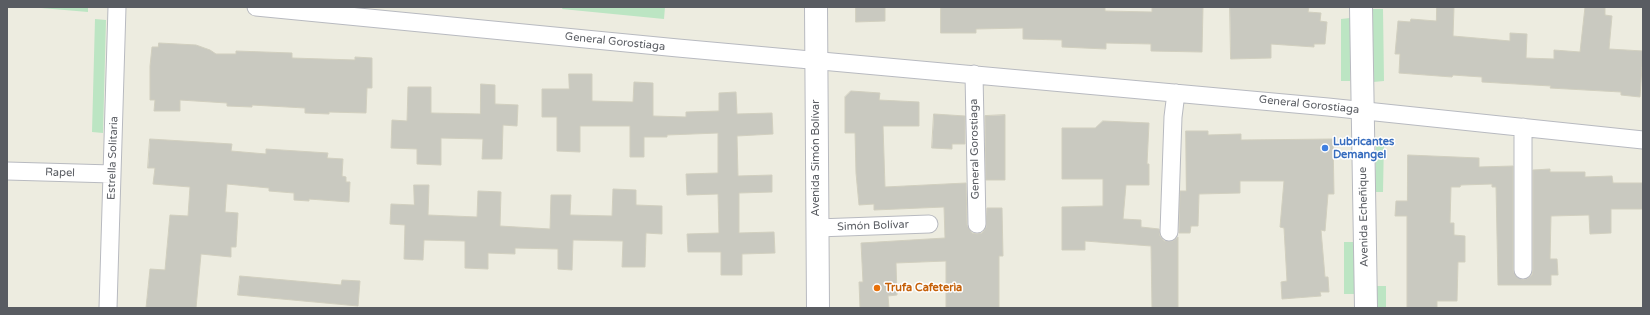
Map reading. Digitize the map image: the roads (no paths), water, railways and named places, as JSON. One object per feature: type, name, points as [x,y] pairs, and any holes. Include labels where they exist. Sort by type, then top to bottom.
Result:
[{"type":"street","name":"Estrella Solitaria","points":[[108,308],[117,7]]},
{"type":"street","name":"General Gorostiaga","points":[[256,7],[350,12],[816,60],[1176,93],[1643,140]]},
{"type":"street","name":"Avenida Simón Bolívar","points":[[816,7],[818,308]]},
{"type":"street","name":"Avenida Echeñique","points":[[1361,7],[1366,308]]},
{"type":"street","name":"General Gorostiaga","points":[[974,74],[976,224]]},
{"type":"street","points":[[1169,232],[1173,117],[1176,93]]},
{"type":"street","points":[[1523,127],[1523,270]]},
{"type":"street","name":"Rapel","points":[[7,171],[112,174]]},
{"type":"street","name":"Simón Bolívar","points":[[817,228],[929,224]]},
{"type":"place","name":"Lubricantes Demangel","points":[[1325,148]]},
{"type":"place","name":"Trufa Cafeterìa","points":[[877,288]]}]
